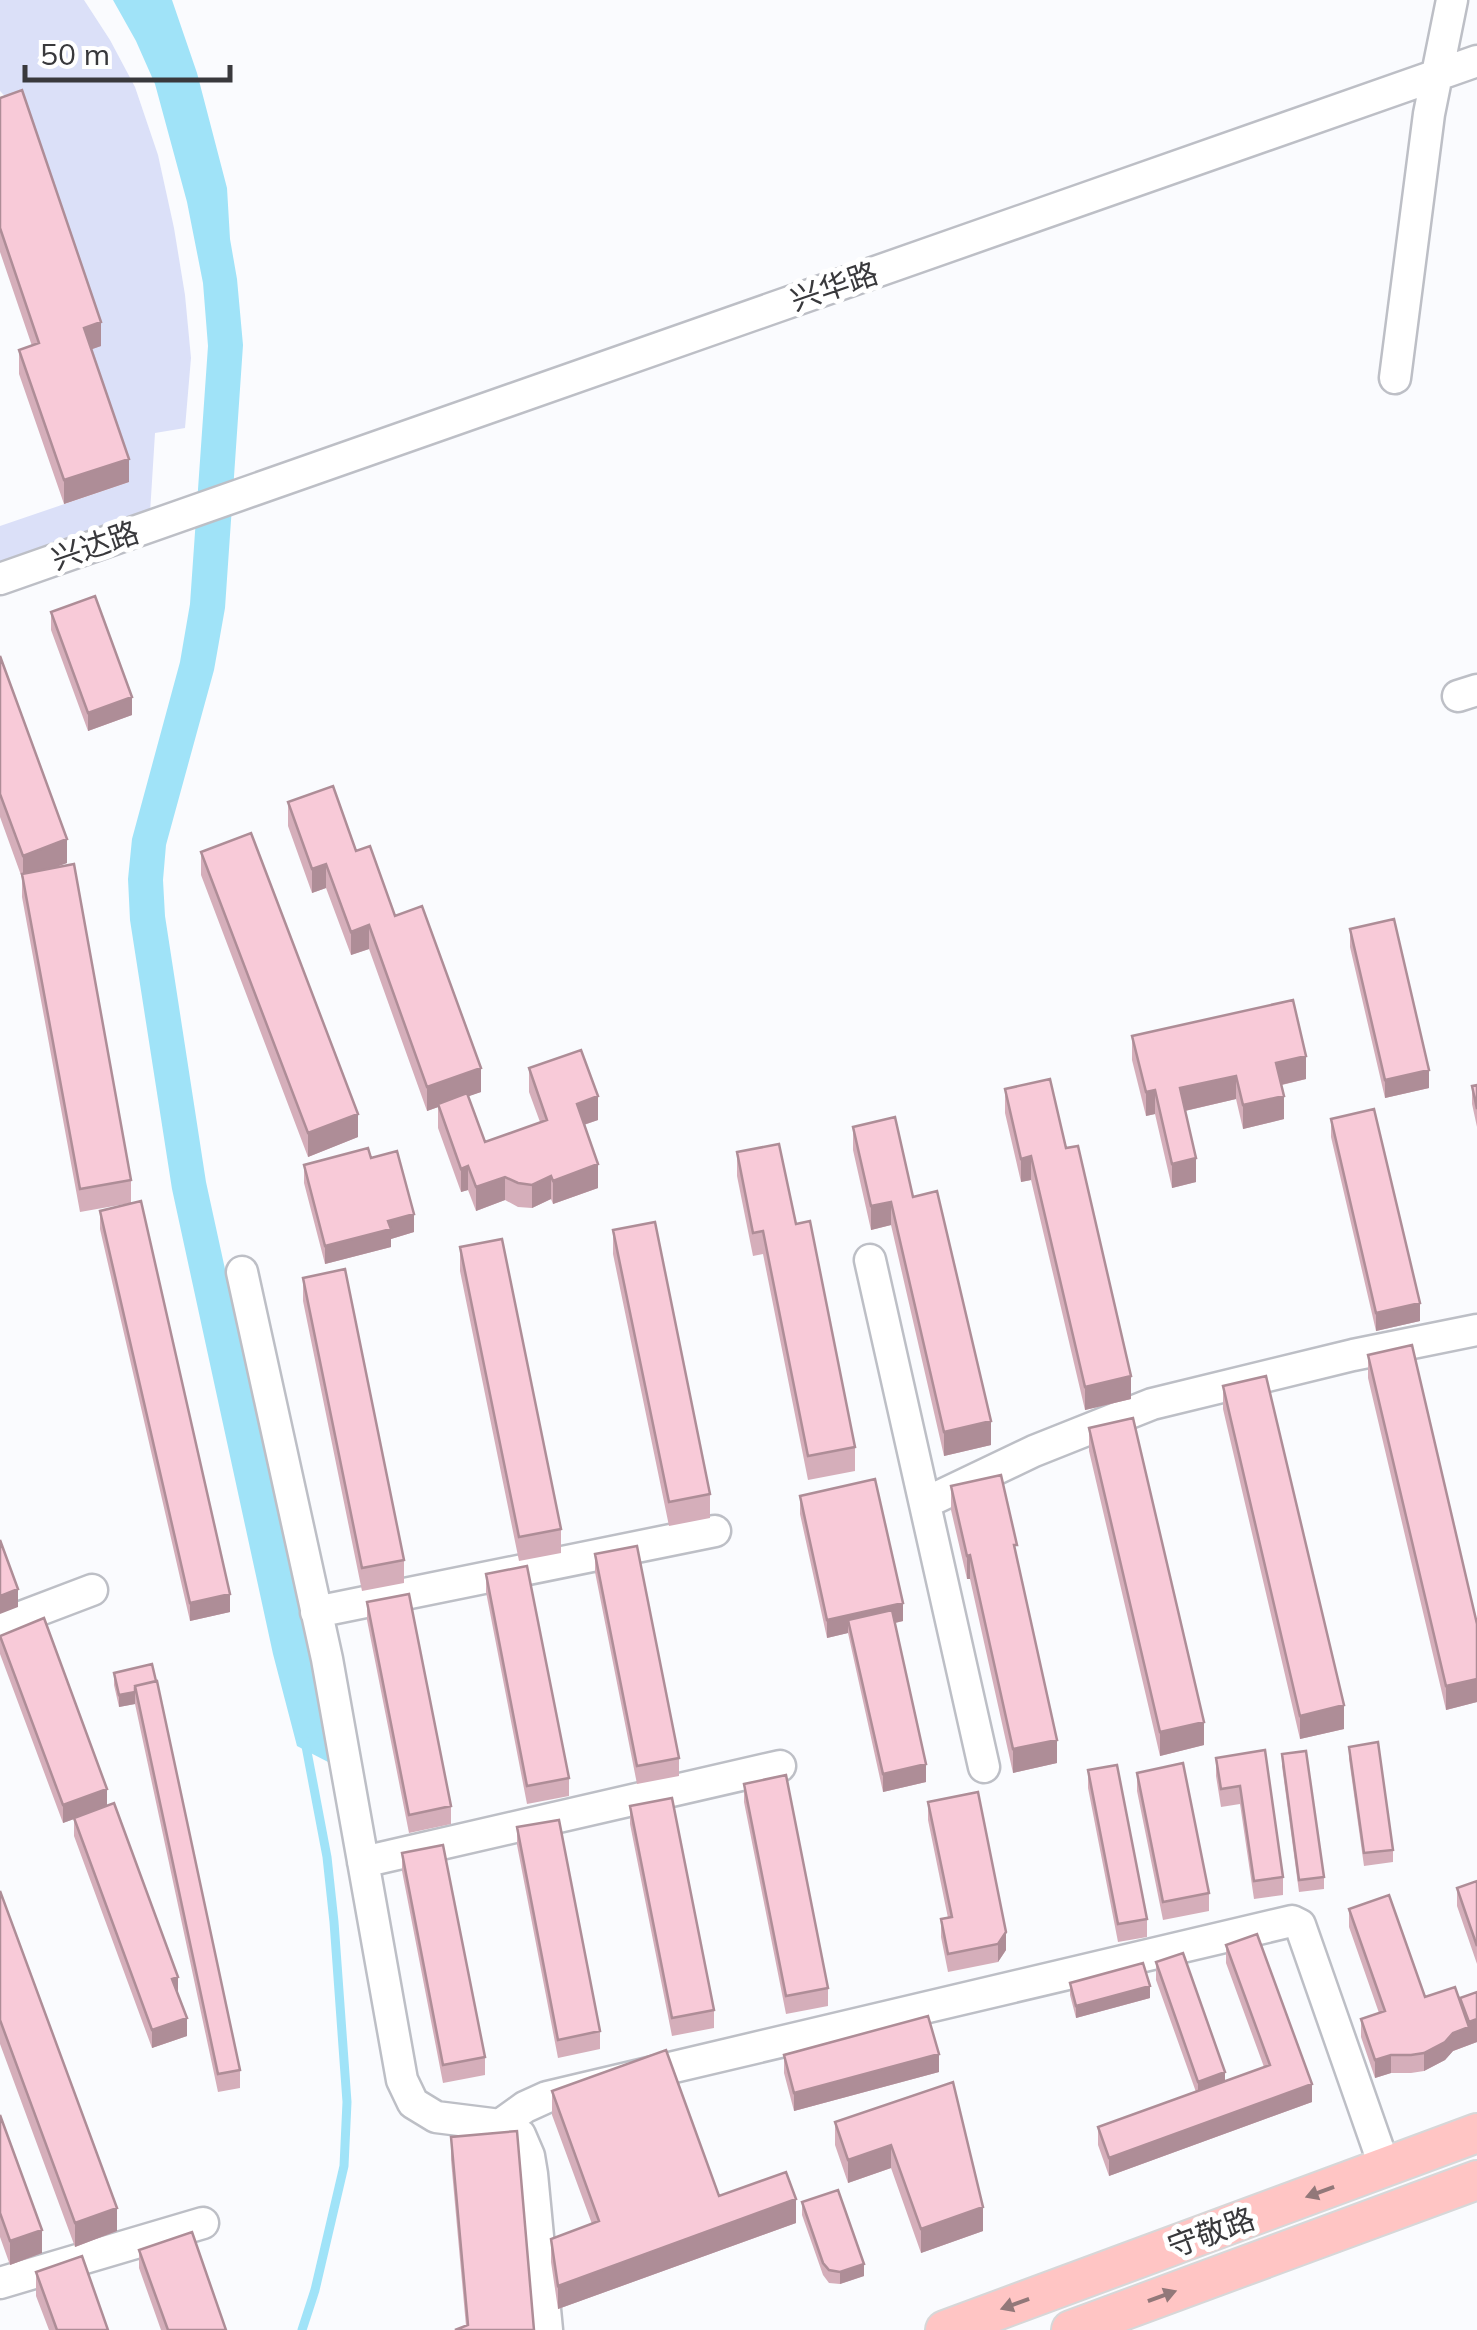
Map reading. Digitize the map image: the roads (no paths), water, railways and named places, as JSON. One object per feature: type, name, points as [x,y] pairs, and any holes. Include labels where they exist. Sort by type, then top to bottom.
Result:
[{"type":"main road","name":"守敬路","points":[[945,2330],[1477,2134]]},
{"type":"main road","name":"守敬路","points":[[1071,2330],[1477,2180]]},
{"type":"street","points":[[1394,378],[1429,114],[1452,0]]},
{"type":"street","name":"兴华路","points":[[191,512],[1477,61]]},
{"type":"street","name":"兴达路","points":[[0,579],[191,512]]},
{"type":"street","points":[[870,1260],[984,1767]]},
{"type":"street","points":[[242,1272],[316,1612],[402,2080],[413,2103],[436,2117],[500,2125],[520,2135],[528,2156],[547,2330]]},
{"type":"street","points":[[925,1503],[1034,1451],[1152,1404],[1353,1355],[1477,1330]]},
{"type":"street","points":[[316,1612],[715,1532]]},
{"type":"street","points":[[0,1625],[92,1590]]},
{"type":"street","points":[[363,1862],[780,1766]]},
{"type":"street","points":[[500,2125],[546,2096],[1292,1921],[1300,1925],[1385,2168]]},
{"type":"street","points":[[0,2284],[203,2224]]},
{"type":"water","points":[[113,0],[172,0],[197,73],[227,188],[243,345],[225,608],[214,670],[166,845],[165,916],[206,1182],[311,1649],[332,1764],[297,1746],[273,1654],[172,1189],[130,920],[128,879],[132,839],[180,662],[190,604],[208,346],[203,283],[187,202],[155,84]]},
{"type":"waterway","points":[[302,2330],[344,2166],[347,2102],[327,1857],[305,1741]]}]
